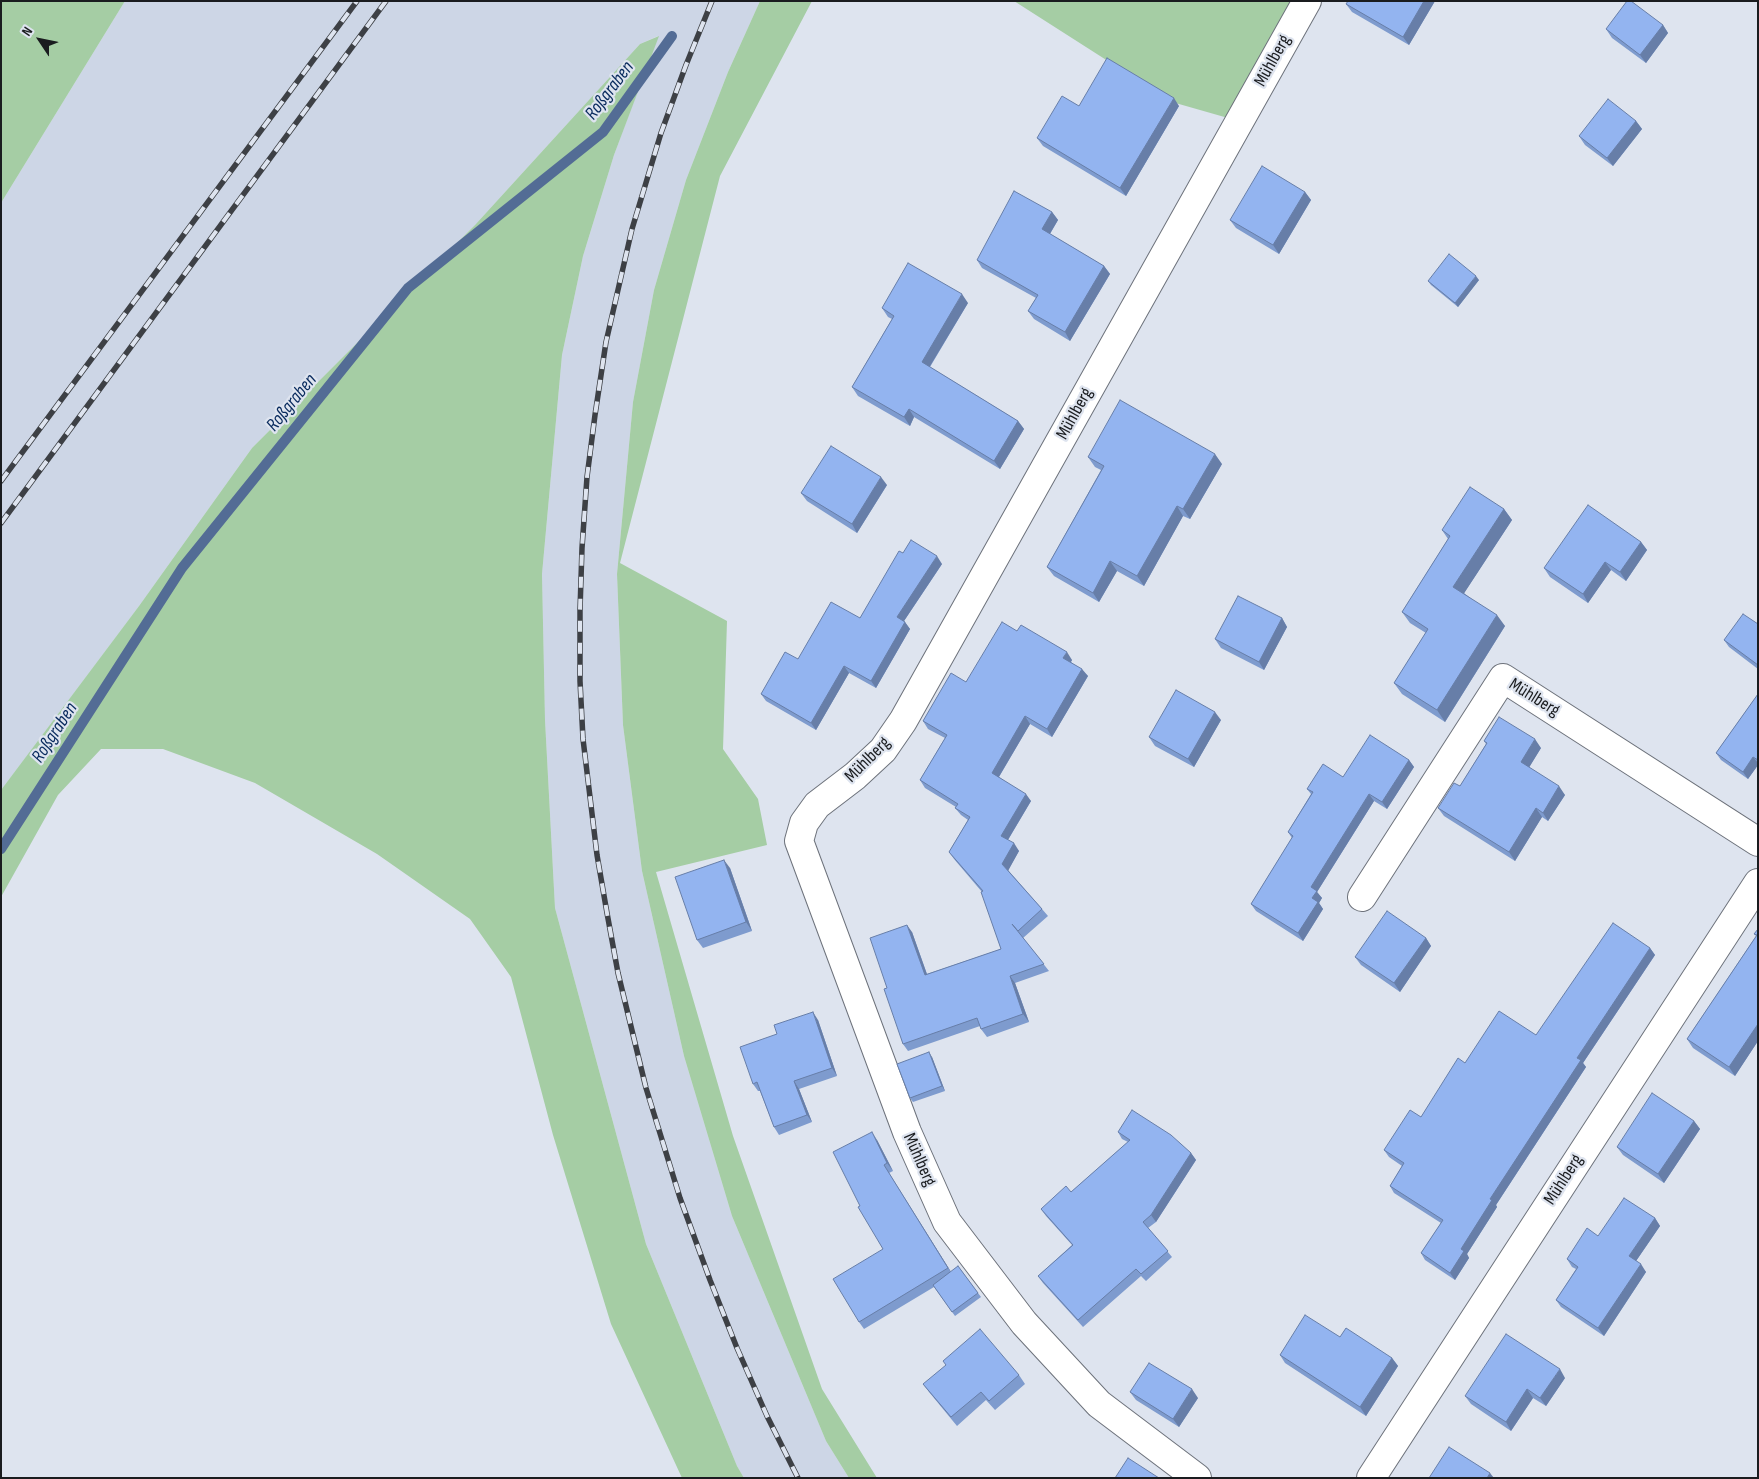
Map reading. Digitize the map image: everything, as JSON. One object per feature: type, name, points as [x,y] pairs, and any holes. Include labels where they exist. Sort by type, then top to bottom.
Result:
[{"type":"street","name":"Mühlberg","points":[[1197,1478],[1099,1404],[1024,1323],[947,1222],[907,1132],[799,842],[804,823],[817,805],[855,776],[883,750],[903,721],[1307,1]]},
{"type":"street","name":"Mühlberg","points":[[1362,897],[1503,678],[1758,842]]},
{"type":"street","name":"Mühlberg","points":[[1370,1478],[1758,883]]},
{"type":"shaded area","points":[[125,1],[760,1],[728,72],[686,180],[654,290],[633,402],[617,574],[623,725],[642,871],[684,1056],[732,1216],[826,1441],[849,1478],[744,1478],[737,1466],[646,1244],[555,908],[545,720],[542,574],[562,355],[583,256],[614,155],[658,36],[640,44],[475,225],[252,448],[139,606],[1,790],[1,203]]},
{"type":"green space","points":[[1,1],[125,1],[1,203]]},
{"type":"green space","points":[[760,1],[812,1],[720,176],[620,563],[727,621],[723,749],[758,799],[767,845],[656,872],[733,1136],[822,1389],[877,1478],[849,1478],[826,1441],[732,1216],[684,1056],[642,871],[623,725],[617,574],[633,402],[654,290],[686,180],[728,72]]},
{"type":"green space","points":[[1014,1],[1300,1],[1235,120],[1172,102]]},
{"type":"green space","points":[[659,36],[614,155],[583,256],[562,355],[542,574],[545,720],[555,908],[646,1244],[737,1466],[744,1478],[682,1478],[611,1324],[553,1135],[511,977],[470,919],[377,854],[255,783],[163,749],[101,749],[58,795],[1,897],[1,790],[139,606],[252,448],[475,225],[640,44]]},
{"type":"building","points":[[1348,1],[1424,1],[1403,37],[1346,4]]},
{"type":"building","points":[[1627,1],[1631,1],[1663,25],[1640,55],[1606,29]]},
{"type":"building","points":[[1107,58],[1174,98],[1120,188],[1037,138],[1062,96],[1079,106]]},
{"type":"building","points":[[1608,99],[1636,121],[1607,158],[1579,136]]},
{"type":"building","points":[[1262,166],[1305,192],[1273,245],[1230,220]]},
{"type":"building","points":[[1014,191],[1052,212],[1042,229],[1104,266],[1065,332],[1028,311],[1038,295],[977,260]]},
{"type":"building","points":[[1449,254],[1476,276],[1455,303],[1428,281]]},
{"type":"building","points":[[908,263],[962,294],[922,362],[1018,421],[994,461],[909,409],[904,417],[852,387],[894,316],[882,308]]},
{"type":"building","points":[[1120,400],[1215,454],[1183,509],[1177,506],[1137,576],[1110,561],[1093,593],[1047,567],[1104,466],[1088,457]]},
{"type":"building","points":[[831,446],[881,477],[852,524],[801,493]]},
{"type":"building","points":[[1470,487],[1504,509],[1453,587],[1497,615],[1437,710],[1394,683],[1428,629],[1402,612],[1450,536],[1442,530]]},
{"type":"building","points":[[1588,505],[1641,542],[1620,572],[1605,562],[1583,594],[1544,568]]},
{"type":"building","points":[[911,540],[937,556],[897,617],[905,622],[871,681],[844,666],[811,723],[761,694],[785,652],[798,659],[831,602],[860,618],[899,551],[903,553]]},
{"type":"building","points":[[1238,596],[1282,618],[1259,662],[1215,639]]},
{"type":"building","points":[[1743,614],[1758,624],[1758,665],[1724,640]]},
{"type":"building","points":[[1002,622],[1017,631],[1021,625],[1067,652],[1063,658],[1082,669],[1047,729],[1025,716],[992,773],[1026,794],[1001,836],[1014,843],[1002,864],[1042,909],[1018,931],[1012,924],[1044,964],[1010,976],[1023,1014],[981,1029],[977,1018],[903,1044],[884,989],[887,988],[870,938],[907,925],[925,975],[1001,949],[981,892],[983,891],[949,852],[970,817],[955,808],[958,804],[920,780],[947,735],[923,721],[951,673],[966,682]]},
{"type":"building","points":[[1176,690],[1215,712],[1188,759],[1149,737]]},
{"type":"building","points":[[1758,694],[1758,760],[1753,757],[1743,772],[1716,753]]},
{"type":"building","points":[[1499,717],[1535,739],[1521,762],[1559,786],[1543,813],[1536,808],[1509,852],[1438,808],[1454,783],[1460,786],[1487,743],[1484,741]]},
{"type":"building","points":[[1370,735],[1409,760],[1382,802],[1369,794],[1311,887],[1317,891],[1312,898],[1318,902],[1298,933],[1251,904],[1293,836],[1288,832],[1313,792],[1307,789],[1323,764],[1343,777]]},
{"type":"building","points":[[724,860],[746,922],[697,940],[675,877]]},
{"type":"building","points":[[1387,911],[1426,938],[1394,983],[1355,957]]},
{"type":"building","points":[[1613,923],[1650,948],[1577,1058],[1581,1060],[1490,1199],[1492,1200],[1461,1249],[1464,1251],[1450,1273],[1421,1253],[1443,1220],[1390,1186],[1404,1163],[1384,1150],[1410,1110],[1421,1117],[1458,1058],[1465,1063],[1499,1011],[1536,1035]]},
{"type":"building","points":[[1758,929],[1758,1024],[1729,1067],[1687,1039],[1757,935],[1754,934]]},
{"type":"building","points":[[813,1012],[832,1068],[794,1081],[807,1115],[774,1127],[757,1082],[753,1084],[740,1047],[777,1034],[774,1025]]},
{"type":"building","points":[[929,1052],[942,1086],[910,1098],[897,1064]]},
{"type":"building","points":[[1652,1093],[1694,1121],[1658,1174],[1617,1147]]},
{"type":"building","points":[[1132,1110],[1171,1135],[1191,1153],[1151,1215],[1143,1222],[1168,1251],[1141,1274],[1136,1269],[1078,1320],[1038,1276],[1073,1245],[1041,1209],[1066,1186],[1071,1192],[1130,1140],[1118,1132]]},
{"type":"building","points":[[872,1132],[887,1163],[884,1165],[948,1268],[859,1322],[833,1279],[883,1249],[858,1207],[860,1206],[833,1152]]},
{"type":"building","points":[[1624,1198],[1655,1218],[1629,1256],[1641,1264],[1598,1328],[1556,1300],[1578,1267],[1567,1259],[1587,1228],[1598,1236]]},
{"type":"building","points":[[958,1266],[978,1293],[952,1312],[933,1285]]},
{"type":"building","points":[[1305,1315],[1340,1337],[1346,1328],[1392,1358],[1360,1407],[1280,1355]]},
{"type":"building","points":[[980,1329],[1019,1375],[989,1401],[981,1392],[951,1417],[923,1384],[946,1365],[943,1361]]},
{"type":"building","points":[[1506,1334],[1560,1369],[1540,1398],[1527,1389],[1506,1422],[1465,1396]]},
{"type":"building","points":[[1149,1363],[1192,1389],[1173,1419],[1130,1392]]},
{"type":"building","points":[[1449,1447],[1490,1473],[1487,1478],[1429,1478]]},
{"type":"building","points":[[1128,1458],[1159,1478],[1115,1478]]},
{"type":"waterway","name":"Roßgraben","points":[[1,849],[182,568],[408,288],[603,132],[672,36]]},
{"type":"railway","points":[[1,481],[357,1]]},
{"type":"railway","points":[[1,523],[386,1]]},
{"type":"railway","points":[[712,1],[661,133],[632,229],[606,342],[587,477],[582,548],[580,681],[583,739],[597,855],[607,913],[618,973],[646,1088],[680,1198],[710,1280],[767,1416],[798,1478]]}]
